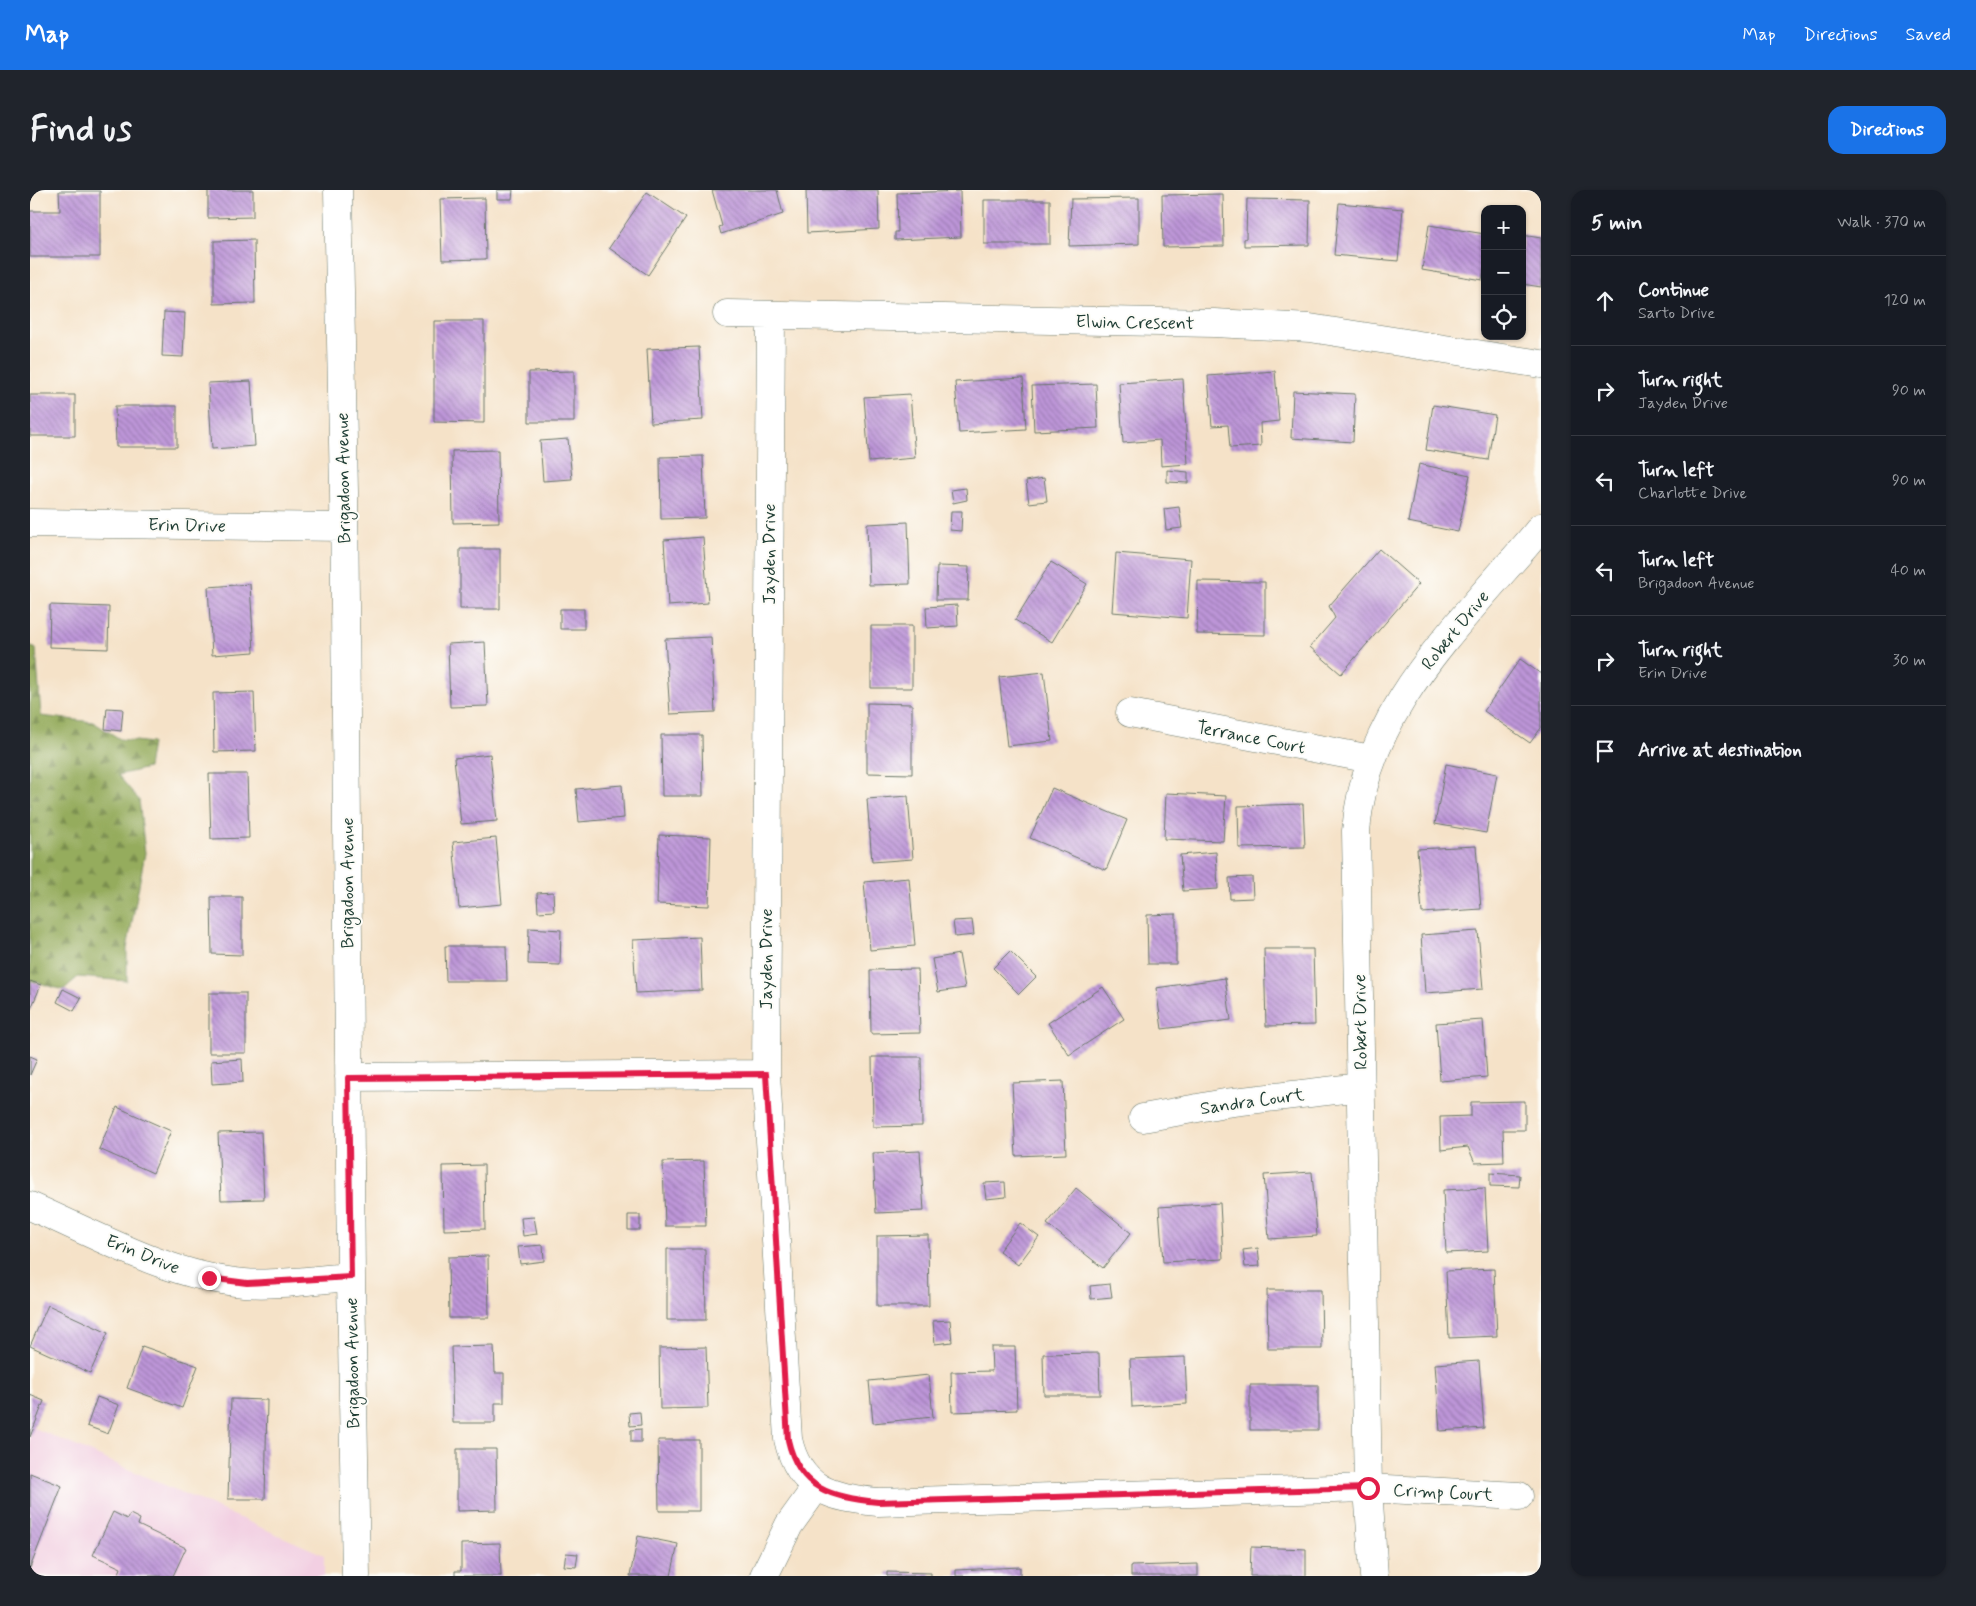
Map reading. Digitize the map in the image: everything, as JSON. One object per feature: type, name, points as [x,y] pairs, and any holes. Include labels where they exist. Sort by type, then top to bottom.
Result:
[{"type":"street","name":"Brigadoon Avenue","points":[[338,190],[344,527],[348,1078],[356,1576]]},
{"type":"street","name":"Elwin Crescent","points":[[727,314],[1214,323],[1310,328],[1541,364]]},
{"type":"street","name":"Jayden Drive","points":[[771,316],[766,1074],[788,1440],[790,1452],[803,1474],[817,1486]]},
{"type":"street","name":"Erin Drive","points":[[30,523],[344,527]]},
{"type":"street","name":"Robert Drive","points":[[1374,1576],[1368,1488],[1356,830],[1358,811],[1371,759],[1384,727],[1430,659],[1541,527]]},
{"type":"street","name":"Terrance Court","points":[[1130,713],[1371,759]]},
{"type":"street","points":[[348,1078],[766,1074]]},
{"type":"street","name":"Sandra Court","points":[[1143,1118],[1225,1103],[1361,1087]]},
{"type":"street","name":"Erin Drive","points":[[30,1206],[163,1265],[209,1278],[247,1283],[351,1277]]},
{"type":"street","points":[[764,1576],[788,1525],[817,1486]]},
{"type":"street","name":"Crimp Court","points":[[817,1486],[839,1498],[878,1502],[1368,1488],[1519,1496]]},
{"type":"shaded area","points":[[30,1426],[324,1555],[324,1576],[30,1576]]},
{"type":"green space","points":[[30,645],[36,649],[41,716],[93,722],[120,739],[152,743],[148,768],[118,775],[139,800],[145,853],[127,949],[127,981],[78,977],[63,990],[30,980]]},
{"type":"building","points":[[208,190],[253,190],[253,217],[208,218]]},
{"type":"building","points":[[497,190],[513,190],[512,199],[497,199]]},
{"type":"building","points":[[712,190],[777,190],[783,214],[721,234],[719,227],[722,226]]},
{"type":"building","points":[[806,190],[878,190],[879,229],[807,233]]},
{"type":"building","points":[[59,191],[100,191],[100,257],[30,257],[30,211],[60,211]]},
{"type":"building","points":[[960,191],[961,237],[895,240],[895,232],[898,232],[897,193]]},
{"type":"building","points":[[647,192],[686,218],[648,275],[609,248]]},
{"type":"building","points":[[1223,194],[1224,246],[1163,247],[1162,195]]},
{"type":"building","points":[[485,198],[486,259],[442,260],[440,199]]},
{"type":"building","points":[[1139,198],[1139,244],[1069,246],[1071,199]]},
{"type":"building","points":[[1247,199],[1310,200],[1309,245],[1244,246]]},
{"type":"building","points":[[984,200],[1050,200],[1050,244],[984,244]]},
{"type":"building","points":[[1339,203],[1403,209],[1398,261],[1334,255]]},
{"type":"building","points":[[1429,225],[1481,233],[1481,280],[1422,270]]},
{"type":"building","points":[[1526,236],[1541,238],[1541,287],[1526,285]]},
{"type":"building","points":[[254,240],[255,303],[214,304],[214,241]]},
{"type":"building","points":[[164,312],[185,313],[183,357],[162,356]]},
{"type":"building","points":[[434,321],[484,321],[484,423],[434,422]]},
{"type":"building","points":[[699,347],[703,420],[651,423],[647,349]]},
{"type":"building","points":[[574,371],[574,422],[529,422],[529,372]]},
{"type":"building","points":[[1275,371],[1279,421],[1260,423],[1261,446],[1230,448],[1228,425],[1212,426],[1208,376]]},
{"type":"building","points":[[1023,378],[1026,429],[959,433],[955,382]]},
{"type":"building","points":[[1183,379],[1188,464],[1161,466],[1160,440],[1123,443],[1119,383]]},
{"type":"building","points":[[251,381],[255,446],[212,449],[208,383]]},
{"type":"building","points":[[1096,384],[1098,428],[1034,431],[1032,386]]},
{"type":"building","points":[[1293,391],[1355,394],[1353,442],[1291,438]]},
{"type":"building","points":[[910,394],[915,458],[869,462],[864,397]]},
{"type":"building","points":[[30,395],[75,395],[75,436],[30,436]]},
{"type":"building","points":[[1433,405],[1495,415],[1488,460],[1426,450]]},
{"type":"building","points":[[115,406],[177,406],[177,447],[116,447]]},
{"type":"building","points":[[568,439],[572,479],[543,481],[540,441]]},
{"type":"building","points":[[498,450],[499,522],[453,523],[452,451]]},
{"type":"building","points":[[703,456],[705,518],[661,519],[660,457]]},
{"type":"building","points":[[1419,464],[1470,475],[1458,532],[1408,522]]},
{"type":"building","points":[[1167,470],[1188,472],[1188,483],[1167,482]]},
{"type":"building","points":[[1044,478],[1047,501],[1029,503],[1026,481]]},
{"type":"building","points":[[966,488],[967,500],[953,503],[951,490]]},
{"type":"building","points":[[1179,507],[1182,528],[1166,530],[1164,509]]},
{"type":"building","points":[[951,511],[962,511],[961,531],[950,530]]},
{"type":"building","points":[[908,522],[910,584],[869,585],[867,524]]},
{"type":"building","points":[[703,537],[708,603],[668,606],[664,540]]},
{"type":"building","points":[[460,549],[500,549],[500,609],[460,609]]},
{"type":"building","points":[[1379,549],[1419,584],[1341,674],[1310,647],[1335,618],[1329,606]]},
{"type":"building","points":[[1116,553],[1191,559],[1187,618],[1112,612]]},
{"type":"building","points":[[1051,562],[1087,584],[1052,642],[1015,620]]},
{"type":"building","points":[[937,566],[969,567],[968,600],[936,600]]},
{"type":"building","points":[[1198,581],[1265,582],[1265,635],[1197,634]]},
{"type":"building","points":[[250,584],[254,652],[212,655],[208,587]]},
{"type":"building","points":[[50,605],[109,607],[108,649],[49,647]]},
{"type":"building","points":[[957,605],[958,626],[927,628],[926,607]]},
{"type":"building","points":[[560,609],[584,609],[584,629],[560,629]]},
{"type":"building","points":[[871,626],[912,626],[912,688],[871,688]]},
{"type":"building","points":[[711,637],[715,712],[670,714],[665,639]]},
{"type":"building","points":[[485,642],[488,706],[450,707],[448,644]]},
{"type":"building","points":[[1520,659],[1541,674],[1541,728],[1530,743],[1484,711]]},
{"type":"building","points":[[1044,672],[1052,741],[1007,746],[999,677]]},
{"type":"building","points":[[254,692],[256,751],[214,752],[213,693]]},
{"type":"building","points":[[867,703],[912,704],[912,774],[867,773]]},
{"type":"building","points":[[107,708],[123,709],[121,731],[105,729]]},
{"type":"building","points":[[661,735],[702,735],[703,796],[662,796]]},
{"type":"building","points":[[490,754],[497,821],[461,824],[454,758]]},
{"type":"building","points":[[1446,764],[1497,774],[1486,833],[1435,824]]},
{"type":"building","points":[[209,774],[247,774],[249,838],[211,839]]},
{"type":"building","points":[[622,785],[624,818],[579,822],[576,789]]},
{"type":"building","points":[[1052,788],[1127,820],[1106,870],[1030,838]]},
{"type":"building","points":[[1166,793],[1226,796],[1223,841],[1164,839]]},
{"type":"building","points":[[908,796],[913,859],[872,862],[867,799]]},
{"type":"building","points":[[1303,804],[1305,847],[1239,848],[1238,806]]},
{"type":"building","points":[[659,835],[711,837],[709,906],[657,904]]},
{"type":"building","points":[[496,838],[502,904],[459,908],[453,842]]},
{"type":"building","points":[[1476,846],[1481,909],[1422,913],[1417,849]]},
{"type":"building","points":[[1216,852],[1218,889],[1183,891],[1180,855]]},
{"type":"building","points":[[1252,877],[1253,898],[1230,899],[1229,878]]},
{"type":"building","points":[[909,878],[915,946],[870,950],[864,882]]},
{"type":"building","points":[[553,892],[554,911],[538,912],[537,893]]},
{"type":"building","points":[[211,897],[242,897],[242,955],[212,954]]},
{"type":"building","points":[[1176,914],[1176,964],[1148,964],[1147,915]]},
{"type":"building","points":[[972,920],[974,935],[955,937],[953,921]]},
{"type":"building","points":[[529,928],[561,930],[560,965],[528,964]]},
{"type":"building","points":[[1478,931],[1483,989],[1425,993],[1421,935]]},
{"type":"building","points":[[700,937],[702,990],[636,993],[633,940]]},
{"type":"building","points":[[445,946],[506,946],[507,981],[446,981]]},
{"type":"building","points":[[1264,949],[1313,949],[1315,1025],[1266,1026]]},
{"type":"building","points":[[1010,951],[1036,977],[1019,994],[993,968]]},
{"type":"building","points":[[959,954],[965,988],[938,992],[932,959]]},
{"type":"building","points":[[918,969],[920,1033],[871,1034],[870,970]]},
{"type":"building","points":[[1225,978],[1231,1020],[1162,1029],[1156,988]]},
{"type":"building","points":[[30,981],[41,985],[30,1011]]},
{"type":"building","points":[[1103,987],[1124,1019],[1069,1055],[1048,1023]]},
{"type":"building","points":[[63,989],[81,998],[74,1011],[57,1002]]},
{"type":"building","points":[[209,993],[246,993],[246,1053],[209,1053]]},
{"type":"building","points":[[1483,1020],[1487,1077],[1440,1081],[1436,1023]]},
{"type":"building","points":[[30,1056],[37,1059],[30,1075]]},
{"type":"building","points":[[872,1057],[921,1057],[922,1126],[873,1127]]},
{"type":"building","points":[[242,1059],[243,1082],[212,1084],[211,1061]]},
{"type":"building","points":[[1063,1081],[1066,1154],[1016,1156],[1012,1083]]},
{"type":"building","points":[[1525,1101],[1525,1130],[1503,1130],[1504,1162],[1475,1163],[1468,1147],[1441,1150],[1440,1117],[1471,1116],[1471,1102]]},
{"type":"building","points":[[117,1107],[171,1131],[153,1173],[99,1149]]},
{"type":"building","points":[[261,1132],[264,1199],[221,1200],[218,1133]]},
{"type":"building","points":[[920,1151],[924,1211],[876,1213],[873,1153]]},
{"type":"building","points":[[704,1161],[706,1226],[665,1226],[663,1162]]},
{"type":"building","points":[[484,1165],[485,1229],[444,1230],[443,1166]]},
{"type":"building","points":[[1312,1172],[1317,1236],[1269,1239],[1264,1175]]},
{"type":"building","points":[[1490,1173],[1520,1175],[1519,1187],[1490,1186]]},
{"type":"building","points":[[1005,1182],[1006,1197],[986,1199],[984,1183]]},
{"type":"building","points":[[1076,1188],[1131,1233],[1103,1268],[1047,1224]]},
{"type":"building","points":[[1485,1188],[1488,1251],[1446,1253],[1443,1190]]},
{"type":"building","points":[[1220,1203],[1223,1259],[1163,1262],[1159,1207]]},
{"type":"building","points":[[628,1215],[640,1215],[640,1230],[628,1230]]},
{"type":"building","points":[[534,1217],[537,1234],[523,1236],[521,1218]]},
{"type":"building","points":[[1020,1223],[1039,1237],[1018,1265],[999,1251]]},
{"type":"building","points":[[928,1235],[929,1306],[877,1306],[877,1236]]},
{"type":"building","points":[[543,1245],[544,1261],[520,1264],[518,1247]]},
{"type":"building","points":[[1258,1248],[1260,1266],[1245,1267],[1243,1250]]},
{"type":"building","points":[[667,1249],[705,1249],[706,1320],[667,1320]]},
{"type":"building","points":[[488,1256],[489,1318],[449,1318],[448,1257]]},
{"type":"building","points":[[1494,1269],[1497,1336],[1449,1338],[1446,1271]]},
{"type":"building","points":[[1110,1284],[1112,1297],[1091,1299],[1090,1286]]},
{"type":"building","points":[[1267,1290],[1321,1290],[1322,1349],[1268,1349]]},
{"type":"building","points":[[48,1305],[108,1333],[90,1373],[30,1346]]},
{"type":"building","points":[[950,1320],[952,1342],[935,1344],[933,1321]]},
{"type":"building","points":[[142,1346],[198,1366],[182,1408],[127,1388]]},
{"type":"building","points":[[494,1346],[495,1373],[504,1373],[504,1403],[495,1403],[495,1423],[453,1423],[451,1347]]},
{"type":"building","points":[[706,1347],[708,1408],[660,1409],[659,1348]]},
{"type":"building","points":[[991,1347],[1015,1347],[1017,1410],[952,1412],[951,1372],[992,1371]]},
{"type":"building","points":[[1099,1353],[1100,1395],[1044,1395],[1043,1354]]},
{"type":"building","points":[[1185,1357],[1187,1404],[1132,1407],[1130,1359]]},
{"type":"building","points":[[1479,1361],[1484,1428],[1440,1431],[1435,1364]]},
{"type":"building","points":[[929,1375],[933,1417],[873,1423],[869,1381]]},
{"type":"building","points":[[1250,1385],[1318,1385],[1318,1430],[1250,1430]]},
{"type":"building","points":[[30,1395],[44,1401],[30,1437]]},
{"type":"building","points":[[97,1397],[119,1405],[108,1434],[87,1426]]},
{"type":"building","points":[[231,1399],[267,1400],[265,1499],[228,1499]]},
{"type":"building","points":[[640,1412],[641,1425],[630,1426],[629,1413]]},
{"type":"building","points":[[641,1429],[641,1442],[631,1442],[631,1430]]},
{"type":"building","points":[[658,1440],[699,1440],[699,1511],[659,1511]]},
{"type":"building","points":[[457,1449],[496,1449],[497,1510],[457,1511]]},
{"type":"building","points":[[30,1473],[62,1486],[30,1568]]},
{"type":"building","points":[[113,1512],[127,1519],[130,1514],[140,1519],[138,1525],[186,1548],[173,1576],[118,1576],[121,1568],[93,1555]]},
{"type":"building","points":[[638,1536],[678,1544],[671,1576],[630,1576]]},
{"type":"building","points":[[500,1543],[501,1576],[455,1576],[455,1571],[461,1571],[461,1544]]},
{"type":"building","points":[[1251,1547],[1306,1549],[1306,1576],[1250,1576]]},
{"type":"building","points":[[566,1553],[578,1554],[576,1567],[564,1566]]},
{"type":"building","points":[[1198,1564],[1198,1576],[1131,1576],[1131,1566]]},
{"type":"building","points":[[1020,1567],[1020,1576],[956,1576],[956,1570]]},
{"type":"building","points":[[887,1572],[931,1573],[931,1576],[887,1576]]},
{"type":"route","points":[[209,1278],[247,1283],[351,1277],[348,1078],[386,1076],[766,1074],[788,1440],[790,1452],[803,1474],[825,1492],[839,1498],[854,1501],[878,1502],[1368,1488]]}]
